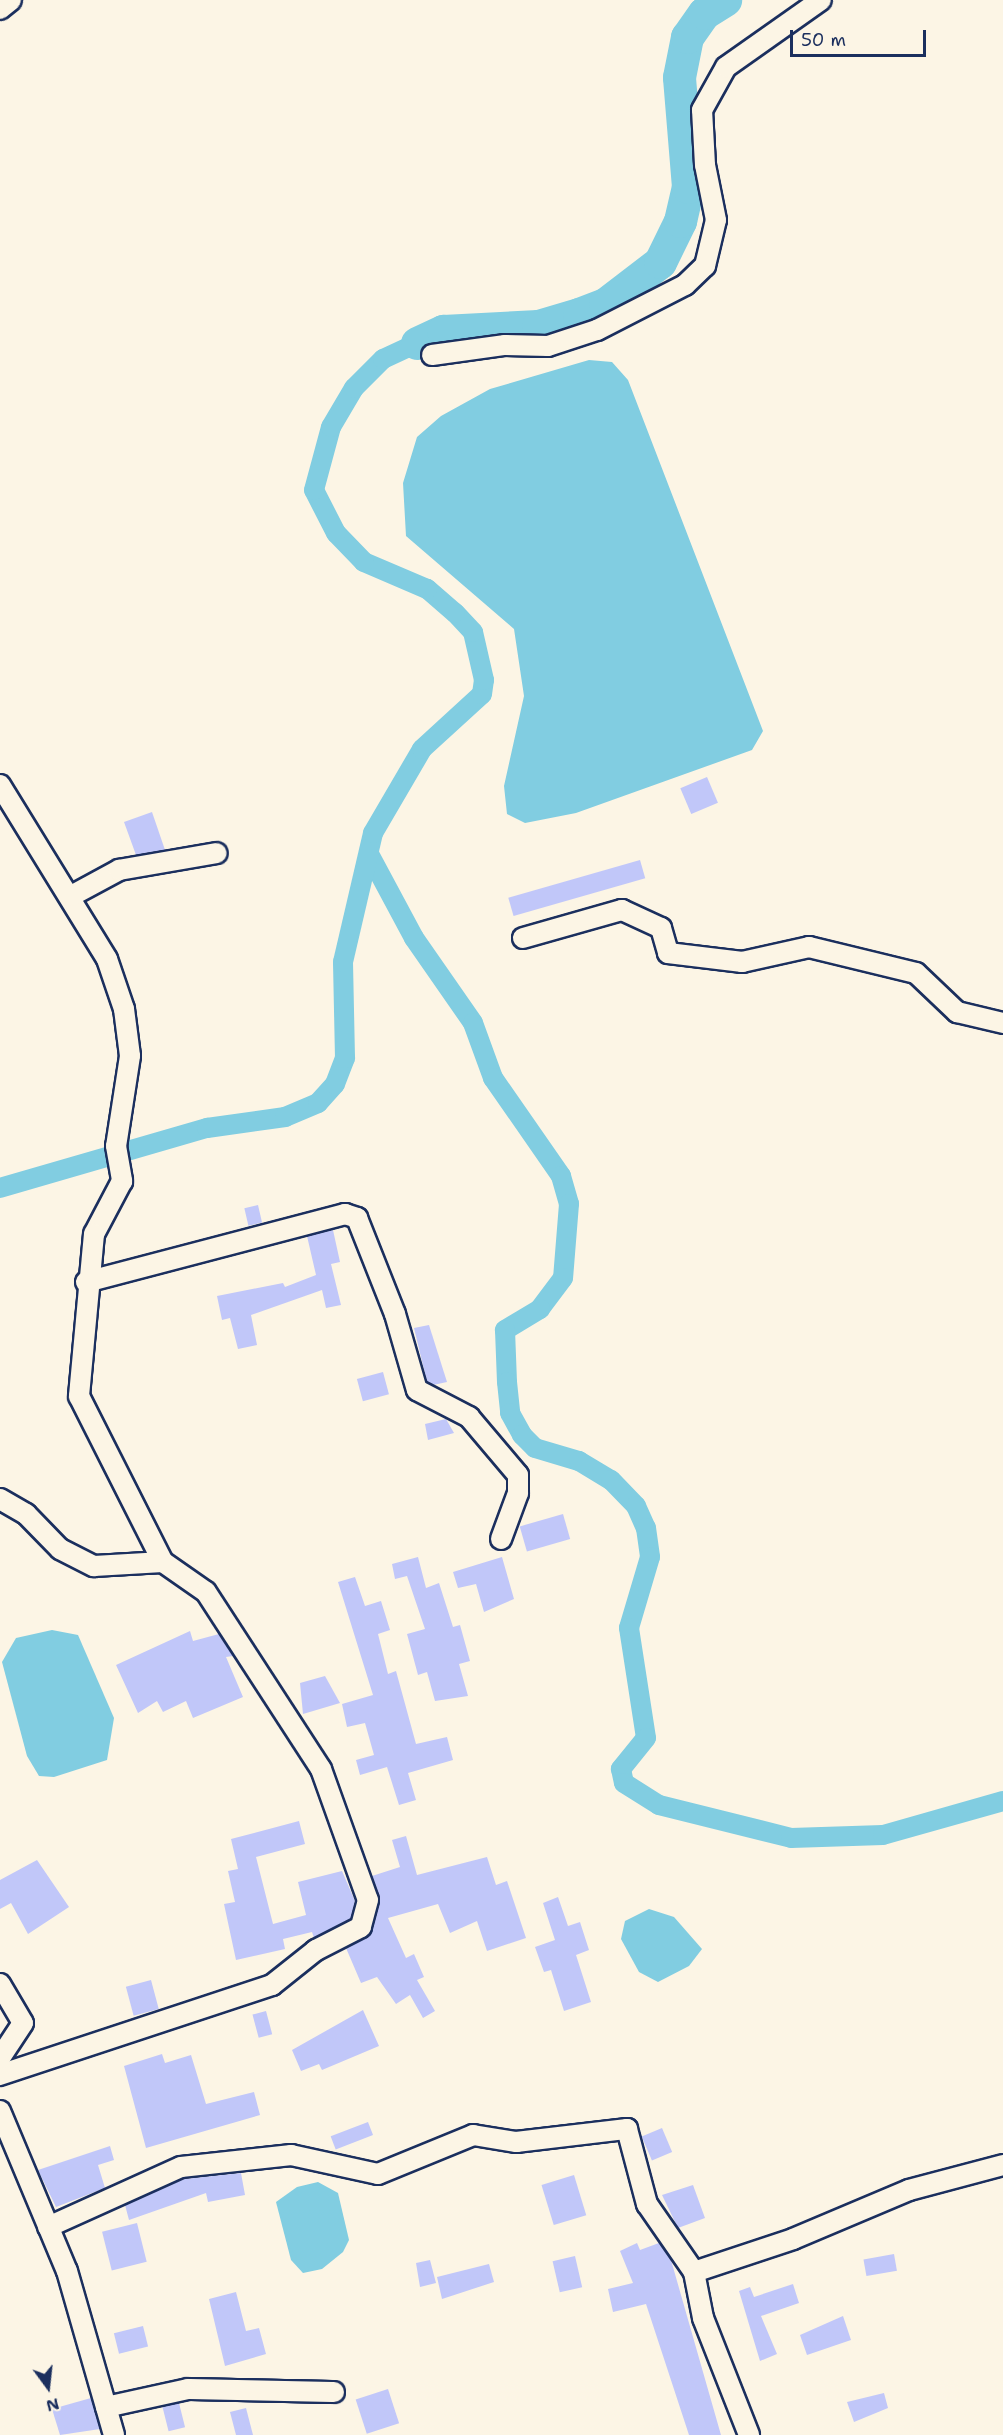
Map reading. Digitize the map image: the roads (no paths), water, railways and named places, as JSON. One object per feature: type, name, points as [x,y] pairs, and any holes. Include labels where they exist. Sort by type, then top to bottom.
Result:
[{"type":"street","points":[[0,9],[11,0]]},
{"type":"street","points":[[432,355],[506,345],[548,346],[656,302],[692,278],[705,266],[716,220],[705,165],[702,110],[726,67],[821,0]]},
{"type":"street","points":[[0,785],[107,959],[124,1009],[130,1056],[116,1146],[122,1182],[94,1234],[86,1282],[79,1396],[163,1562],[206,1592],[321,1769],[368,1900],[361,1927],[316,1950],[272,1985],[0,2075]]},
{"type":"street","points":[[70,896],[119,870],[217,853]]},
{"type":"street","points":[[523,938],[622,910],[661,928],[668,953],[742,962],[809,946],[916,974],[957,1012],[1003,1023]]},
{"type":"street","points":[[86,1282],[345,1214],[357,1218],[392,1304],[417,1390],[469,1417],[518,1475],[518,1494],[501,1539]]},
{"type":"street","points":[[0,1499],[26,1514],[60,1549],[94,1566],[163,1562]]},
{"type":"street","points":[[0,1984],[23,2023],[0,2058]]},
{"type":"street","points":[[0,2111],[48,2227],[114,2435]]},
{"type":"street","points":[[48,2227],[181,2167],[291,2155],[378,2174],[473,2135],[516,2142],[627,2129],[647,2204],[694,2272],[703,2318],[749,2435]]},
{"type":"street","points":[[694,2272],[793,2239],[909,2190],[1003,2165]]},
{"type":"street","points":[[106,2408],[188,2389],[334,2392]]},
{"type":"water","points":[[589,360],[612,362],[628,380],[763,731],[752,750],[576,813],[525,823],[507,814],[504,786],[524,696],[514,629],[406,536],[403,483],[417,437],[441,416],[490,389]]},
{"type":"water","points":[[52,1630],[78,1635],[114,1718],[107,1760],[54,1777],[39,1776],[27,1756],[2,1662],[16,1638]]},
{"type":"water","points":[[649,1909],[674,1917],[702,1949],[689,1966],[658,1982],[639,1972],[621,1939],[625,1921]]},
{"type":"water","points":[[318,2182],[338,2193],[349,2240],[343,2252],[322,2269],[303,2273],[291,2260],[276,2202],[297,2187]]},
{"type":"waterway","points":[[417,343],[443,331],[538,326],[579,314],[605,304],[660,262],[680,221],[688,187],[679,77],[687,37],[704,13],[725,0]]},
{"type":"waterway","points":[[0,1188],[207,1128],[285,1117],[318,1103],[335,1084],[345,1058],[343,962],[373,833],[422,749],[482,694],[484,680],[473,632],[427,589],[364,562],[336,533],[314,490],[331,427],[354,388],[383,359],[417,343]]},
{"type":"waterway","points":[[369,854],[414,938],[473,1023],[493,1078],[561,1176],[569,1204],[563,1278],[540,1309],[505,1330],[507,1382],[510,1413],[522,1435],[535,1448],[579,1461],[611,1480],[636,1506],[646,1528],[650,1557],[629,1628],[646,1738],[621,1769],[624,1783],[659,1805],[791,1838],[883,1835],[1003,1801]]}]
